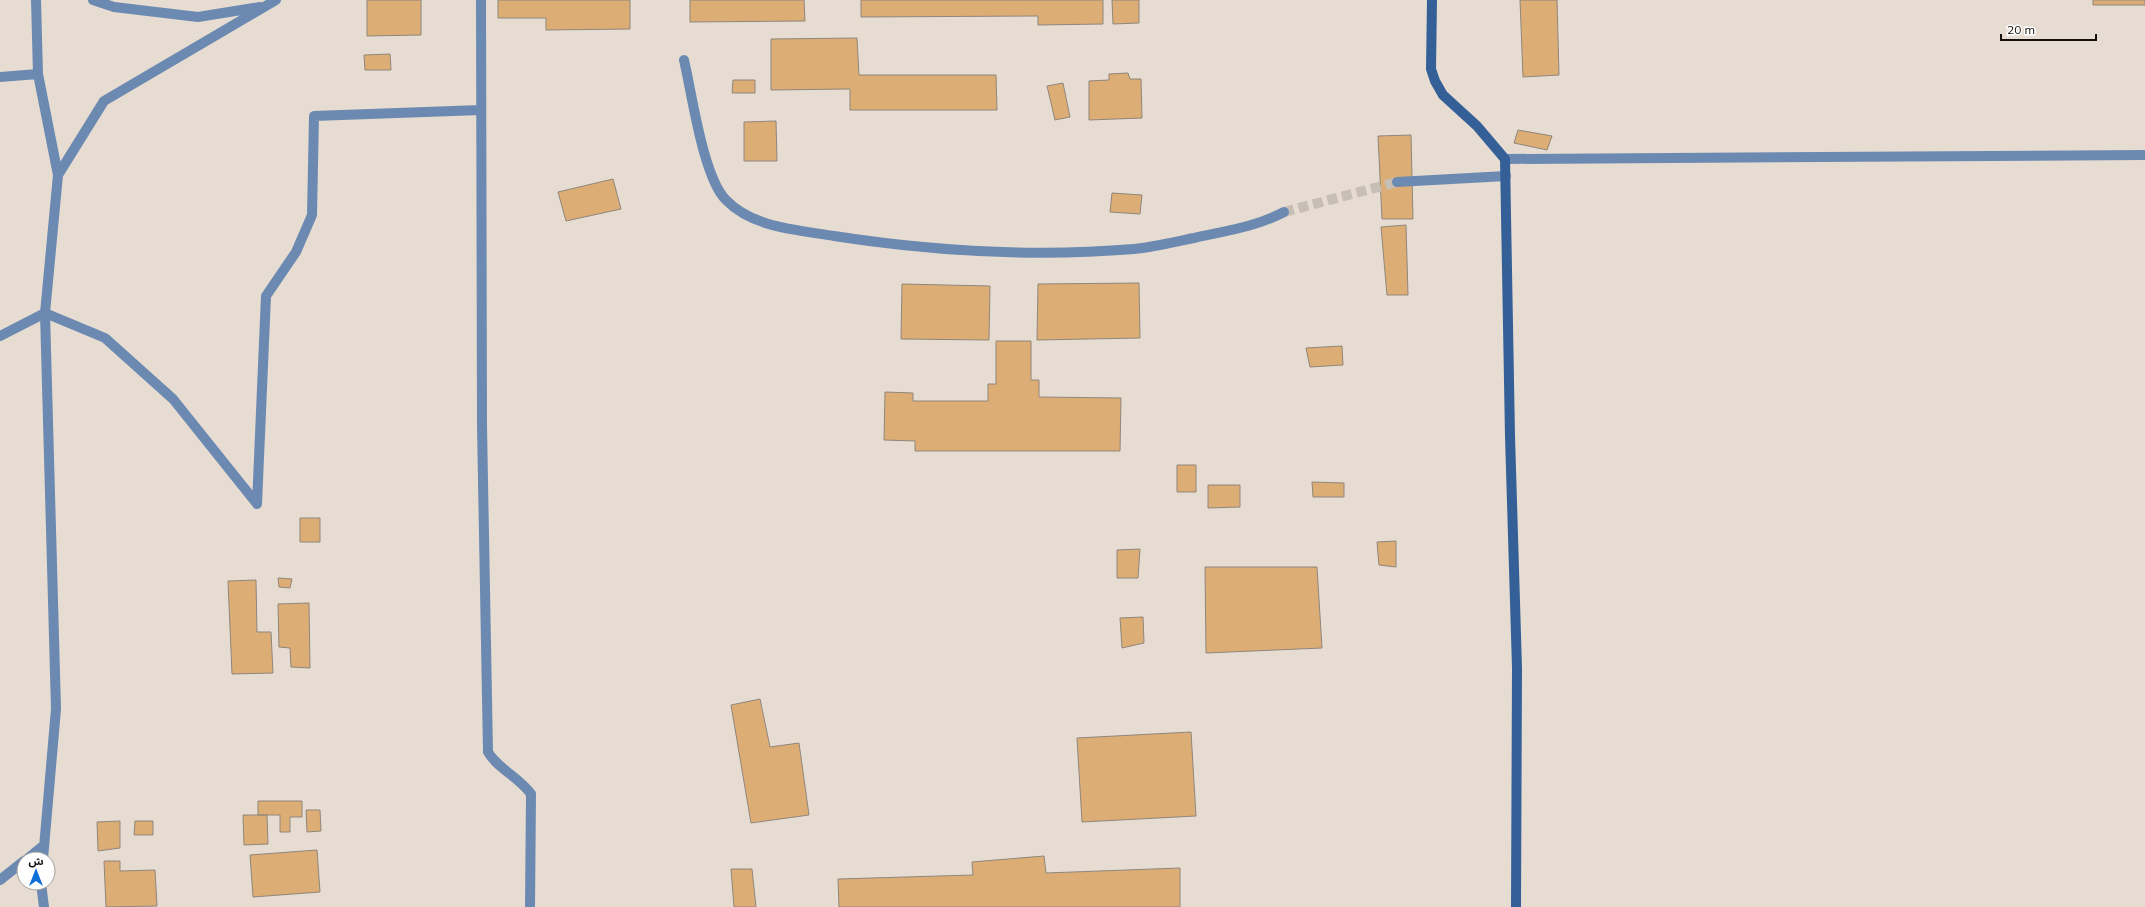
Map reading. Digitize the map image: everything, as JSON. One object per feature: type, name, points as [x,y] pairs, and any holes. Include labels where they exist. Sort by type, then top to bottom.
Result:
[{"type":"main road","points":[[1432,0],[1431,69],[1435,81],[1442,95],[1477,126],[1505,159],[1510,436],[1517,668],[1516,907]]},
{"type":"street","points":[[36,0],[38,74],[58,175],[46,313],[56,709],[44,851]]},
{"type":"street","points":[[93,0],[114,7],[198,17],[266,6]]},
{"type":"street","points":[[58,175],[104,101],[276,0]]},
{"type":"street","points":[[481,0],[482,426],[487,745],[488,752],[494,762],[525,785],[531,794],[530,907]]},
{"type":"street","points":[[684,60],[707,163],[714,183],[726,201],[750,217],[779,227],[916,247],[1082,252],[1136,248],[1185,240],[1266,221],[1284,212]]},
{"type":"street","points":[[0,77],[38,74]]},
{"type":"street","points":[[0,336],[46,313],[104,338],[173,399],[256,504],[266,296],[296,252],[312,215],[314,116],[481,110]]},
{"type":"street","points":[[1505,159],[2145,155]]},
{"type":"street","points":[[1397,182],[1506,176]]},
{"type":"street","points":[[37,851],[44,845]]},
{"type":"street","points":[[0,880],[16,867]]},
{"type":"street","points":[[43,891],[44,907]]},
{"type":"building","points":[[367,0],[421,0],[421,35],[367,36]]},
{"type":"building","points":[[498,0],[630,0],[630,29],[546,30],[546,18],[498,18]]},
{"type":"building","points":[[690,0],[804,0],[805,21],[690,22]]},
{"type":"building","points":[[861,0],[1103,0],[1103,24],[1038,25],[1038,16],[861,17]]},
{"type":"building","points":[[1112,0],[1139,0],[1139,23],[1113,24]]},
{"type":"building","points":[[1520,0],[1557,0],[1559,75],[1523,77]]},
{"type":"building","points":[[2093,0],[2145,0],[2145,5],[2093,5]]},
{"type":"building","points":[[857,38],[859,75],[996,75],[997,110],[850,110],[850,89],[771,90],[771,39]]},
{"type":"building","points":[[390,54],[391,70],[365,70],[364,55]]},
{"type":"building","points":[[1128,73],[1130,79],[1141,79],[1142,118],[1089,120],[1089,81],[1109,80],[1109,74]]},
{"type":"building","points":[[733,80],[755,80],[755,93],[732,93]]},
{"type":"building","points":[[1063,83],[1070,117],[1055,120],[1047,86]]},
{"type":"building","points":[[776,121],[777,161],[744,161],[744,122]]},
{"type":"building","points":[[1518,130],[1552,136],[1547,150],[1514,143]]},
{"type":"building","points":[[1411,135],[1413,219],[1382,219],[1378,136]]},
{"type":"building","points":[[613,179],[621,209],[566,221],[558,192]]},
{"type":"building","points":[[1112,193],[1142,195],[1140,214],[1110,212]]},
{"type":"building","points":[[1406,225],[1408,295],[1387,295],[1381,227]]},
{"type":"building","points":[[1139,283],[1140,338],[1037,340],[1038,284]]},
{"type":"building","points":[[902,284],[990,286],[989,340],[901,339]]},
{"type":"building","points":[[996,341],[1031,341],[1031,380],[1039,380],[1039,397],[1121,398],[1120,451],[915,451],[915,441],[884,440],[885,392],[913,393],[913,401],[988,401],[988,384],[996,384]]},
{"type":"building","points":[[1342,346],[1343,365],[1310,367],[1306,348]]},
{"type":"building","points":[[1177,465],[1196,465],[1196,492],[1177,492]]},
{"type":"building","points":[[1312,482],[1344,483],[1344,497],[1313,497]]},
{"type":"building","points":[[1208,485],[1240,485],[1240,507],[1208,508]]},
{"type":"building","points":[[300,518],[320,518],[320,542],[300,542]]},
{"type":"building","points":[[1396,541],[1396,567],[1379,565],[1377,542]]},
{"type":"building","points":[[1140,549],[1138,578],[1117,578],[1117,550]]},
{"type":"building","points":[[1205,567],[1317,567],[1322,648],[1206,653]]},
{"type":"building","points":[[278,578],[292,579],[290,588],[279,587]]},
{"type":"building","points":[[256,580],[257,632],[271,632],[273,673],[232,674],[228,581]]},
{"type":"building","points":[[309,603],[310,668],[291,667],[290,648],[279,647],[278,604]]},
{"type":"building","points":[[1143,617],[1144,643],[1122,648],[1120,618]]},
{"type":"building","points":[[760,699],[770,747],[799,743],[809,815],[751,823],[731,705]]},
{"type":"building","points":[[1191,732],[1196,816],[1082,822],[1077,738]]},
{"type":"building","points":[[258,801],[302,801],[302,817],[290,817],[290,832],[280,832],[280,815],[258,815]]},
{"type":"building","points":[[306,810],[320,810],[321,831],[307,832]]},
{"type":"building","points":[[243,815],[267,815],[268,844],[244,845]]},
{"type":"building","points":[[120,821],[120,848],[98,851],[97,822]]},
{"type":"building","points":[[135,821],[153,821],[153,835],[134,835]]},
{"type":"building","points":[[317,850],[320,892],[253,897],[250,855]]},
{"type":"building","points":[[1044,856],[1046,873],[1180,868],[1180,907],[839,907],[838,879],[973,875],[972,862]]},
{"type":"building","points":[[104,861],[120,861],[120,871],[155,870],[157,906],[106,907]]},
{"type":"building","points":[[731,869],[752,869],[756,907],[734,907]]},
{"type":"tunnel","points":[[1284,212],[1397,182]]}]
